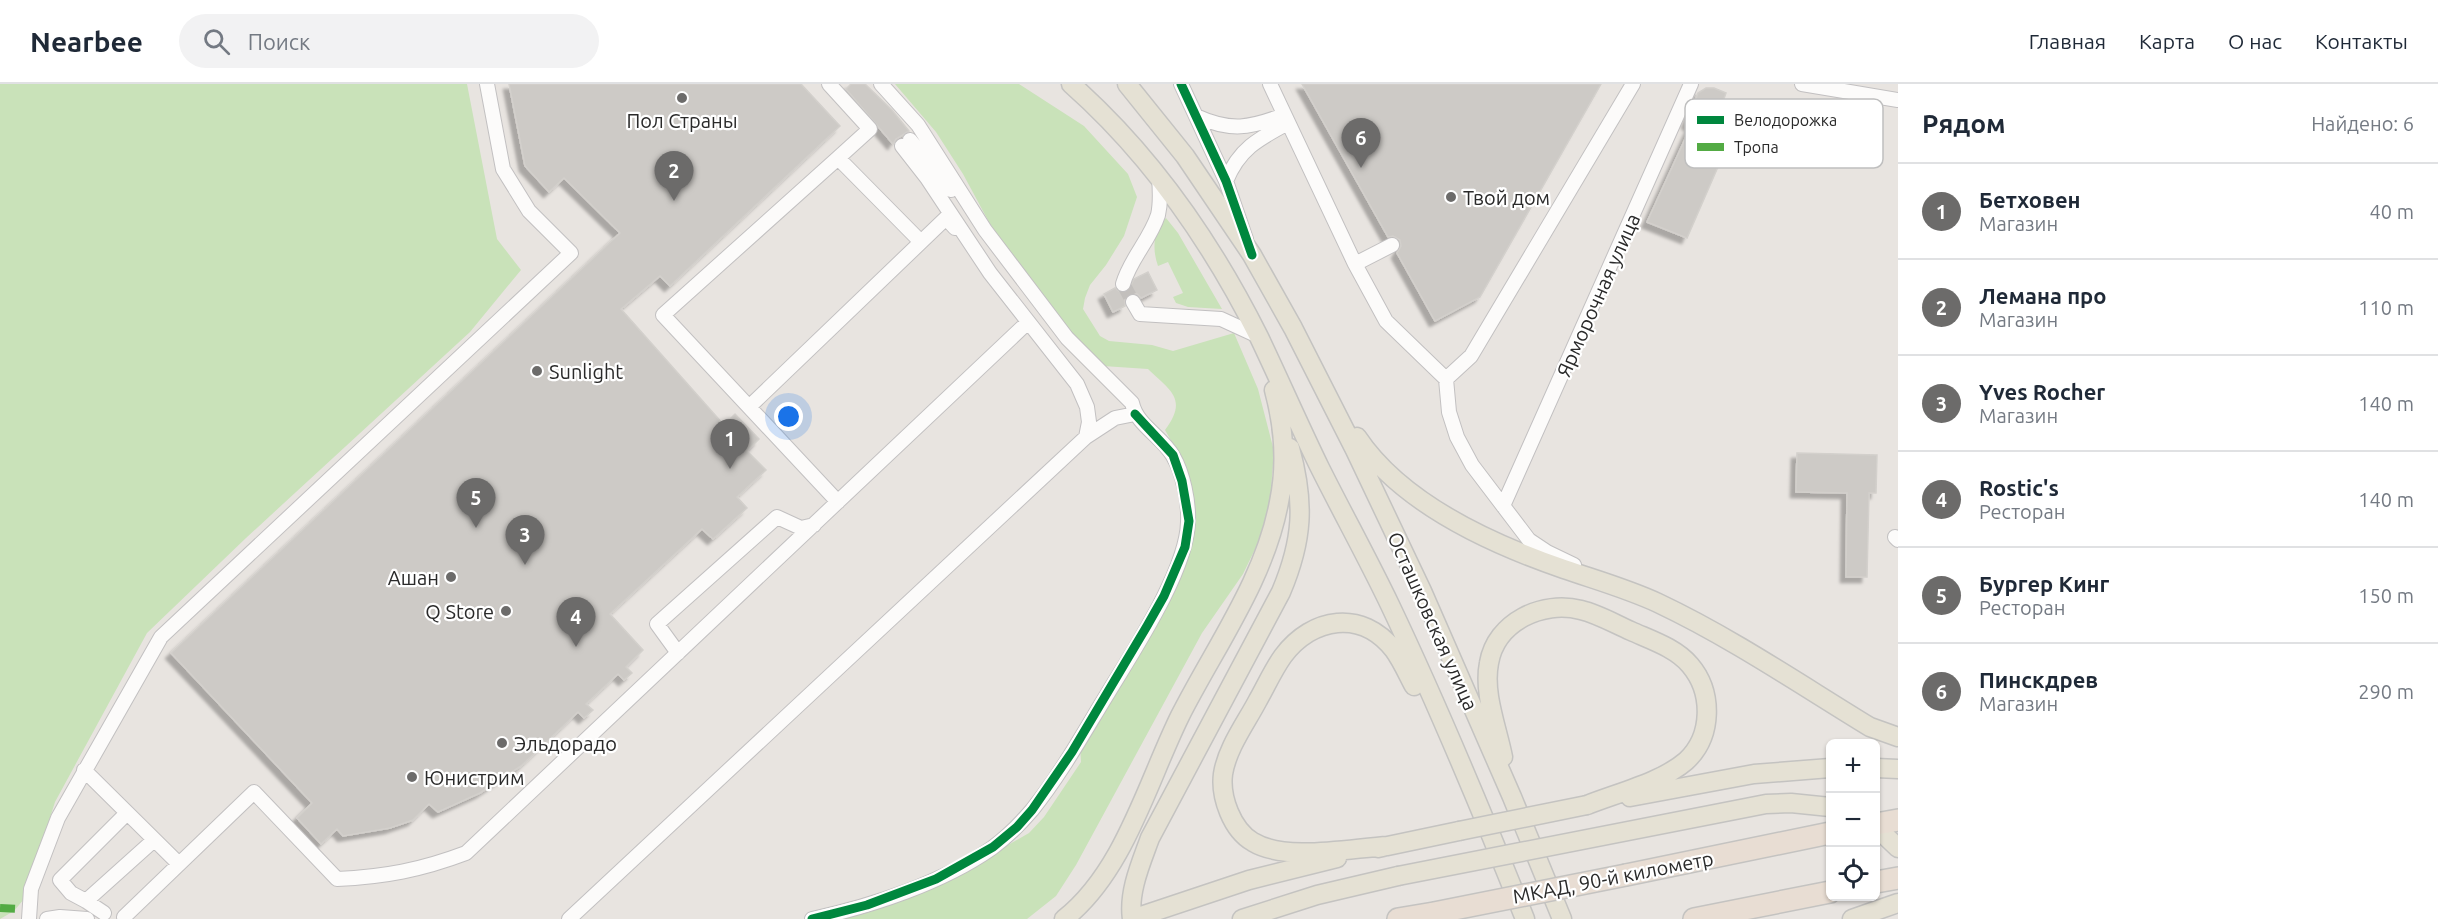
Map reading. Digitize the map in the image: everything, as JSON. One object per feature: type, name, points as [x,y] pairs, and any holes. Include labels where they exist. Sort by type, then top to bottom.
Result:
[{"type":"highway","points":[[1880,825],[1898,820]]},
{"type":"highway","name":"МКАД, 90-й километр","points":[[1398,919],[1826,834]]},
{"type":"highway","points":[[1880,881],[1898,878]]},
{"type":"highway","points":[[1694,919],[1826,893]]},
{"type":"main road","points":[[1071,84],[1102,111],[1160,177],[1209,250],[1258,336],[1296,470],[1300,497],[1300,528],[1293,563],[1281,592],[1170,798],[1137,872],[1131,911],[1132,919],[1249,880],[1388,846],[1616,797],[1754,774],[1826,768]]},
{"type":"main road","name":"Осташковская улица","points":[[1126,84],[1185,156],[1252,255],[1293,328],[1422,591],[1512,796],[1562,919]]},
{"type":"main road","name":"Осташковская улица","points":[[1258,336],[1320,467],[1390,606],[1474,796],[1525,919]]},
{"type":"main road","points":[[1325,391],[1363,447],[1405,489],[1432,508],[1499,542],[1564,569],[1608,582],[1658,603],[1708,629],[1870,727],[1898,737]]},
{"type":"main road","points":[[1064,919],[1088,898],[1124,839],[1180,717],[1250,584],[1267,545],[1279,503],[1285,460],[1281,414]]},
{"type":"main road","points":[[1512,796],[1487,685],[1489,662],[1496,642],[1508,627],[1526,615],[1544,609],[1563,608],[1582,610],[1668,648],[1690,664],[1707,700],[1708,715],[1704,730],[1688,760],[1671,771],[1616,797]]},
{"type":"main road","points":[[1388,846],[1300,852],[1273,849],[1252,842],[1235,823],[1224,802],[1223,774],[1234,743],[1282,657],[1301,637],[1320,626],[1339,622],[1359,625],[1377,635],[1394,651],[1474,796]]},
{"type":"main road","points":[[1880,768],[1898,769]]},
{"type":"main road","points":[[1242,919],[1317,895],[1398,876],[1755,805],[1791,802],[1826,806]]},
{"type":"main road","points":[[1880,831],[1898,848]]},
{"type":"main road","points":[[1852,919],[1898,903]]},
{"type":"street","points":[[29,919],[31,889],[58,818],[161,637],[571,253],[529,211],[503,169],[487,84]]},
{"type":"street","points":[[829,84],[870,129],[663,315],[838,502]]},
{"type":"street","points":[[812,919],[867,904],[936,879],[993,847],[1017,827],[1032,810],[1072,752],[1164,596],[1185,547],[1189,521],[1182,481],[1173,455],[1135,414],[1132,403],[1067,338],[986,230],[918,124],[881,84]]},
{"type":"street","points":[[1181,84],[1226,181],[1252,255]]},
{"type":"street","points":[[1270,84],[1355,264],[1386,321],[1446,380],[1449,412],[1457,437],[1472,465],[1529,540],[1608,582]]},
{"type":"street","points":[[1446,380],[1471,356],[1633,84]]},
{"type":"street","name":"Ярморочная улица","points":[[1503,506],[1691,84]]},
{"type":"street","points":[[1802,84],[1898,100]]},
{"type":"street","points":[[1196,116],[1213,124],[1240,128],[1286,119]]},
{"type":"street","points":[[1226,181],[1234,162],[1250,146],[1286,119]]},
{"type":"street","points":[[986,230],[906,143],[969,244],[1027,323],[1077,384],[1088,414],[1086,437]]},
{"type":"street","points":[[838,158],[921,242]]},
{"type":"street","points":[[1123,284],[1126,272],[1157,217],[1160,177]]},
{"type":"street","points":[[748,406],[946,218],[969,244]]},
{"type":"street","points":[[1355,264],[1392,244]]},
{"type":"street","points":[[1133,302],[1140,314],[1221,319],[1258,336]]},
{"type":"street","points":[[124,917],[254,792],[337,879],[407,872],[432,866],[466,853],[1027,323]]},
{"type":"street","points":[[569,919],[1086,437],[1115,418],[1135,414]]},
{"type":"street","points":[[678,653],[657,624],[777,517],[801,528],[814,525]]},
{"type":"street","points":[[84,770],[178,863]]},
{"type":"street","points":[[104,913],[71,892],[60,880],[128,813]]},
{"type":"street","points":[[86,901],[154,840]]},
{"type":"street","points":[[47,919],[60,917],[87,919]]},
{"type":"green space","points":[[0,84],[467,84],[497,239],[521,270],[470,332],[246,538],[147,633],[55,802],[24,899],[14,911],[0,919]]},
{"type":"green space","points":[[895,84],[1019,84],[1084,126],[1128,174],[1137,197],[1124,236],[1090,285],[1083,309],[1100,336],[1109,341],[1152,345],[1173,351],[1234,333],[1258,389],[1274,451],[1270,502],[1261,537],[1243,574],[1202,633],[1076,865],[1056,896],[1027,919],[841,919],[994,853],[1029,833],[1044,817],[1081,762],[1080,745],[1191,540],[1177,451],[1165,430],[1172,419],[1176,403],[1170,390],[1148,369],[1103,366],[1091,357],[1056,315],[990,224],[963,174],[936,132]]},
{"type":"green space","points":[[1166,218],[1178,233],[1222,309],[1188,307],[1176,303],[1173,297],[1183,293],[1168,262],[1158,266],[1155,253],[1156,235]]},
{"type":"building","name":"Ашан","points":[[509,84],[801,84],[840,126],[670,286],[660,276],[621,309],[724,425],[735,414],[759,439],[747,451],[766,470],[737,497],[747,508],[713,539],[702,529],[610,614],[643,650],[626,667],[632,673],[624,680],[618,674],[586,704],[593,710],[584,718],[578,712],[521,766],[480,793],[438,812],[429,804],[413,820],[390,828],[343,836],[337,829],[321,844],[297,818],[312,803],[171,653],[620,233],[564,178],[549,192],[525,166]]},
{"type":"building","points":[[851,84],[865,84],[892,110],[909,131],[896,139],[893,144],[846,89]]},
{"type":"building","name":"Твой дом","points":[[1302,84],[1601,84],[1480,297],[1435,321],[1397,253],[1401,246],[1400,240],[1393,236],[1388,237]]},
{"type":"building","points":[[1706,88],[1714,88],[1726,93],[1724,99],[1696,99],[1698,93]]},
{"type":"building","points":[[1685,139],[1685,168],[1717,168],[1687,238],[1647,222]]},
{"type":"building","points":[[1148,272],[1157,290],[1141,298],[1137,294],[1129,294],[1125,298],[1125,306],[1113,312],[1104,294],[1115,288],[1121,293],[1128,291],[1134,279]]},
{"type":"building","points":[[1797,453],[1877,455],[1876,493],[1869,493],[1867,577],[1846,577],[1847,493],[1796,492]]},
{"type":"tunnel","points":[[1123,284],[1133,302]]},
{"type":"marked path","points":[[0,908],[20,909]]},
{"type":"cycle path","points":[[1181,84],[1226,181],[1252,255]]},
{"type":"cycle path","points":[[812,919],[867,905],[936,879],[993,847],[1017,827],[1032,810],[1072,752],[1164,596],[1185,547],[1189,521],[1182,481],[1173,455],[1135,414]]},
{"type":"place","name":"Пол Страны","points":[[682,98]]},
{"type":"place","name":"Пинскдрев","points":[[1361,168]]},
{"type":"place","name":"Твой дом","points":[[1451,197]]},
{"type":"place","name":"Лемана про","points":[[674,201]]},
{"type":"place","name":"Sunlight","points":[[537,371]]},
{"type":"place","name":"Бетховен","points":[[730,469]]},
{"type":"place","name":"Бургер Кинг","points":[[476,528]]},
{"type":"place","name":"Yves Rocher","points":[[525,565]]},
{"type":"place","name":"Ашан","points":[[451,577]]},
{"type":"place","name":"Q Store","points":[[506,611]]},
{"type":"place","name":"Rostic's","points":[[576,647]]},
{"type":"place","name":"Эльдорадо","points":[[502,743]]},
{"type":"place","name":"Юнистрим","points":[[412,777]]}]
